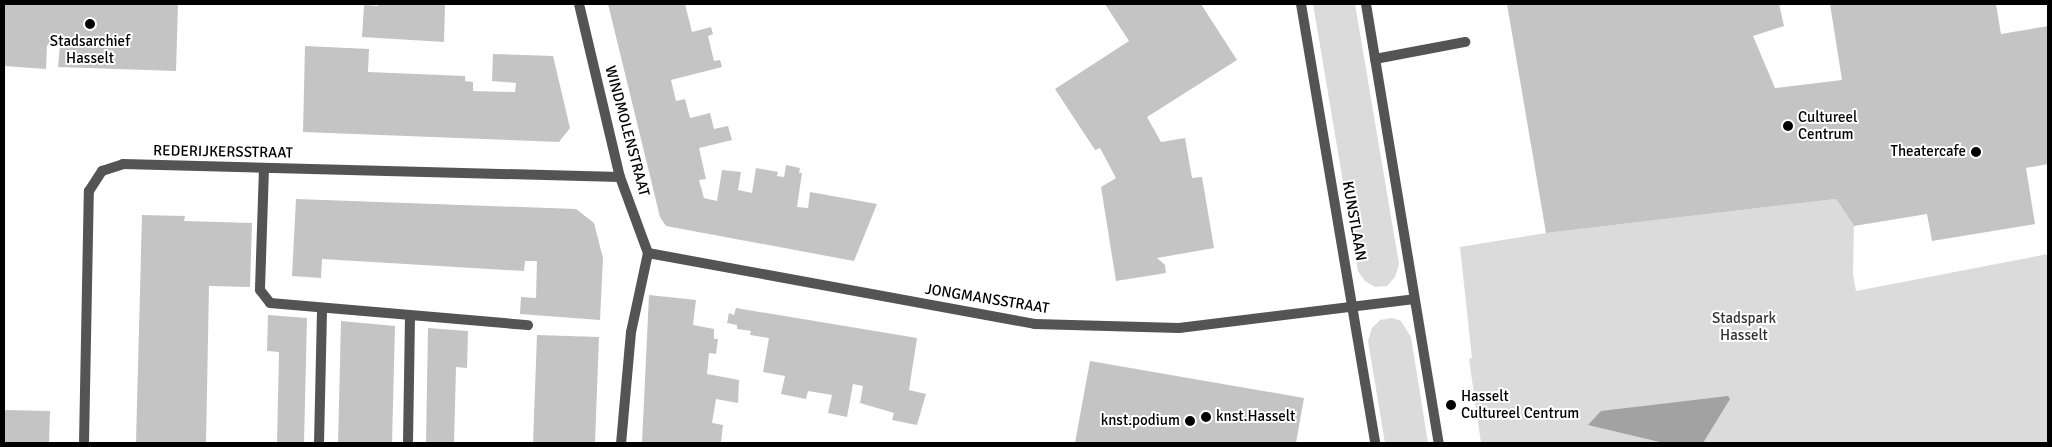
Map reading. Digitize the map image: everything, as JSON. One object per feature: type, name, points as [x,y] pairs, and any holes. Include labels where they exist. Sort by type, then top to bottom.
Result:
[{"type":"street","name":"WINDMOLENSTRAAT","points":[[579,4],[620,177],[648,253]]},
{"type":"street","name":"KUNSTLAAN","points":[[1301,4],[1354,309],[1375,443]]},
{"type":"street","points":[[1366,4],[1438,443]]},
{"type":"street","points":[[1375,59],[1465,42]]},
{"type":"street","name":"REDERIJKERSSTRAAT","points":[[84,443],[89,191],[102,171],[123,164],[620,177]]},
{"type":"street","points":[[264,168],[260,290],[270,302],[410,317],[528,325]]},
{"type":"street","name":"JONGMANSSTRAAT","points":[[648,253],[1035,324],[1179,328],[1354,309],[1414,299]]},
{"type":"street","points":[[621,443],[631,332],[648,253]]},
{"type":"street","points":[[319,443],[322,308]]},
{"type":"street","points":[[408,443],[410,317]]},
{"type":"green space","points":[[1313,4],[1355,4],[1399,264],[1395,277],[1387,286],[1375,287],[1365,281],[1358,271]]},
{"type":"green space","name":"Stadspark Hasselt","points":[[1836,199],[1854,226],[1853,274],[1856,291],[2048,254],[2048,443],[1481,443],[1469,359],[1472,358],[1460,247],[1546,233]]},
{"type":"green space","points":[[1392,318],[1401,321],[1411,337],[1428,443],[1385,443],[1368,341],[1372,328],[1380,320]]},
{"type":"shaded area","points":[[1728,396],[1730,399],[1703,443],[1664,443],[1588,425],[1601,411]]},
{"type":"building","name":"Stadsarchief Hasselt","points":[[4,4],[178,4],[176,71],[58,67],[60,45],[47,45],[46,69],[4,66]]},
{"type":"building","points":[[378,4],[445,5],[444,42],[362,37],[364,5],[378,6]]},
{"type":"building","points":[[608,4],[685,4],[692,32],[711,27],[713,34],[708,36],[714,61],[720,60],[722,67],[671,80],[676,101],[685,99],[690,118],[710,113],[714,129],[728,126],[732,140],[699,148],[706,179],[699,180],[704,198],[717,201],[722,170],[741,172],[738,190],[752,193],[756,168],[778,172],[777,176],[784,177],[786,165],[800,168],[799,173],[802,173],[797,207],[808,208],[810,192],[877,204],[854,261],[666,226],[660,217]]},
{"type":"building","points":[[1105,4],[1201,4],[1237,60],[1147,117],[1161,142],[1185,138],[1192,178],[1202,177],[1214,248],[1157,258],[1165,265],[1166,273],[1116,281],[1101,187],[1116,178],[1100,148],[1095,150],[1055,89],[1129,41]]},
{"type":"building","name":"Cultureel Centrum","points":[[1507,4],[1779,4],[1784,26],[1753,36],[1775,88],[1842,80],[1830,4],[1996,4],[2001,34],[2048,26],[2048,164],[2026,168],[2035,224],[1932,241],[1927,214],[1854,226],[1836,199],[1546,233]]},
{"type":"building","points":[[305,46],[369,49],[368,72],[465,76],[465,81],[473,82],[473,91],[515,92],[516,83],[492,81],[493,54],[553,56],[570,128],[559,142],[303,132]]},
{"type":"building","points":[[296,199],[576,209],[594,223],[603,258],[600,320],[520,314],[521,297],[536,298],[537,261],[525,261],[524,271],[322,259],[321,278],[292,276]]},
{"type":"building","points":[[142,215],[185,216],[184,221],[252,223],[250,287],[209,286],[206,443],[136,443]]},
{"type":"building","points":[[649,295],[696,300],[693,325],[714,329],[714,339],[718,339],[716,354],[709,353],[707,374],[739,380],[738,403],[716,399],[712,423],[723,425],[721,443],[642,443]]},
{"type":"building","points":[[736,308],[917,338],[909,390],[926,394],[917,425],[892,420],[894,413],[860,403],[863,386],[853,384],[847,417],[828,413],[832,395],[808,391],[806,399],[781,394],[785,376],[763,372],[769,338],[750,335],[751,331],[737,329],[737,325],[727,323],[729,313],[734,315]]},
{"type":"building","points":[[268,315],[307,318],[304,443],[277,443],[279,352],[267,351]]},
{"type":"building","points":[[341,321],[395,326],[392,443],[338,443]]},
{"type":"building","points":[[428,328],[468,331],[467,368],[456,367],[454,443],[426,443]]},
{"type":"building","points":[[537,335],[599,337],[595,443],[533,443]]},
{"type":"building","name":"knst.Hasselt","points":[[1090,361],[1304,398],[1296,443],[1075,443]]},
{"type":"building","points":[[4,410],[50,411],[49,443],[4,443]]},
{"type":"place","name":"Stadsarchief Hasselt","points":[[90,24]]},
{"type":"place","name":"Cultureel Centrum","points":[[1788,126]]},
{"type":"place","name":"Theatercafe","points":[[1976,152]]},
{"type":"place","name":"Hasselt Cultureel Centrum","points":[[1451,405]]},
{"type":"place","name":"knst.Hasselt","points":[[1206,417]]},
{"type":"place","name":"knst.podium","points":[[1190,421]]}]
